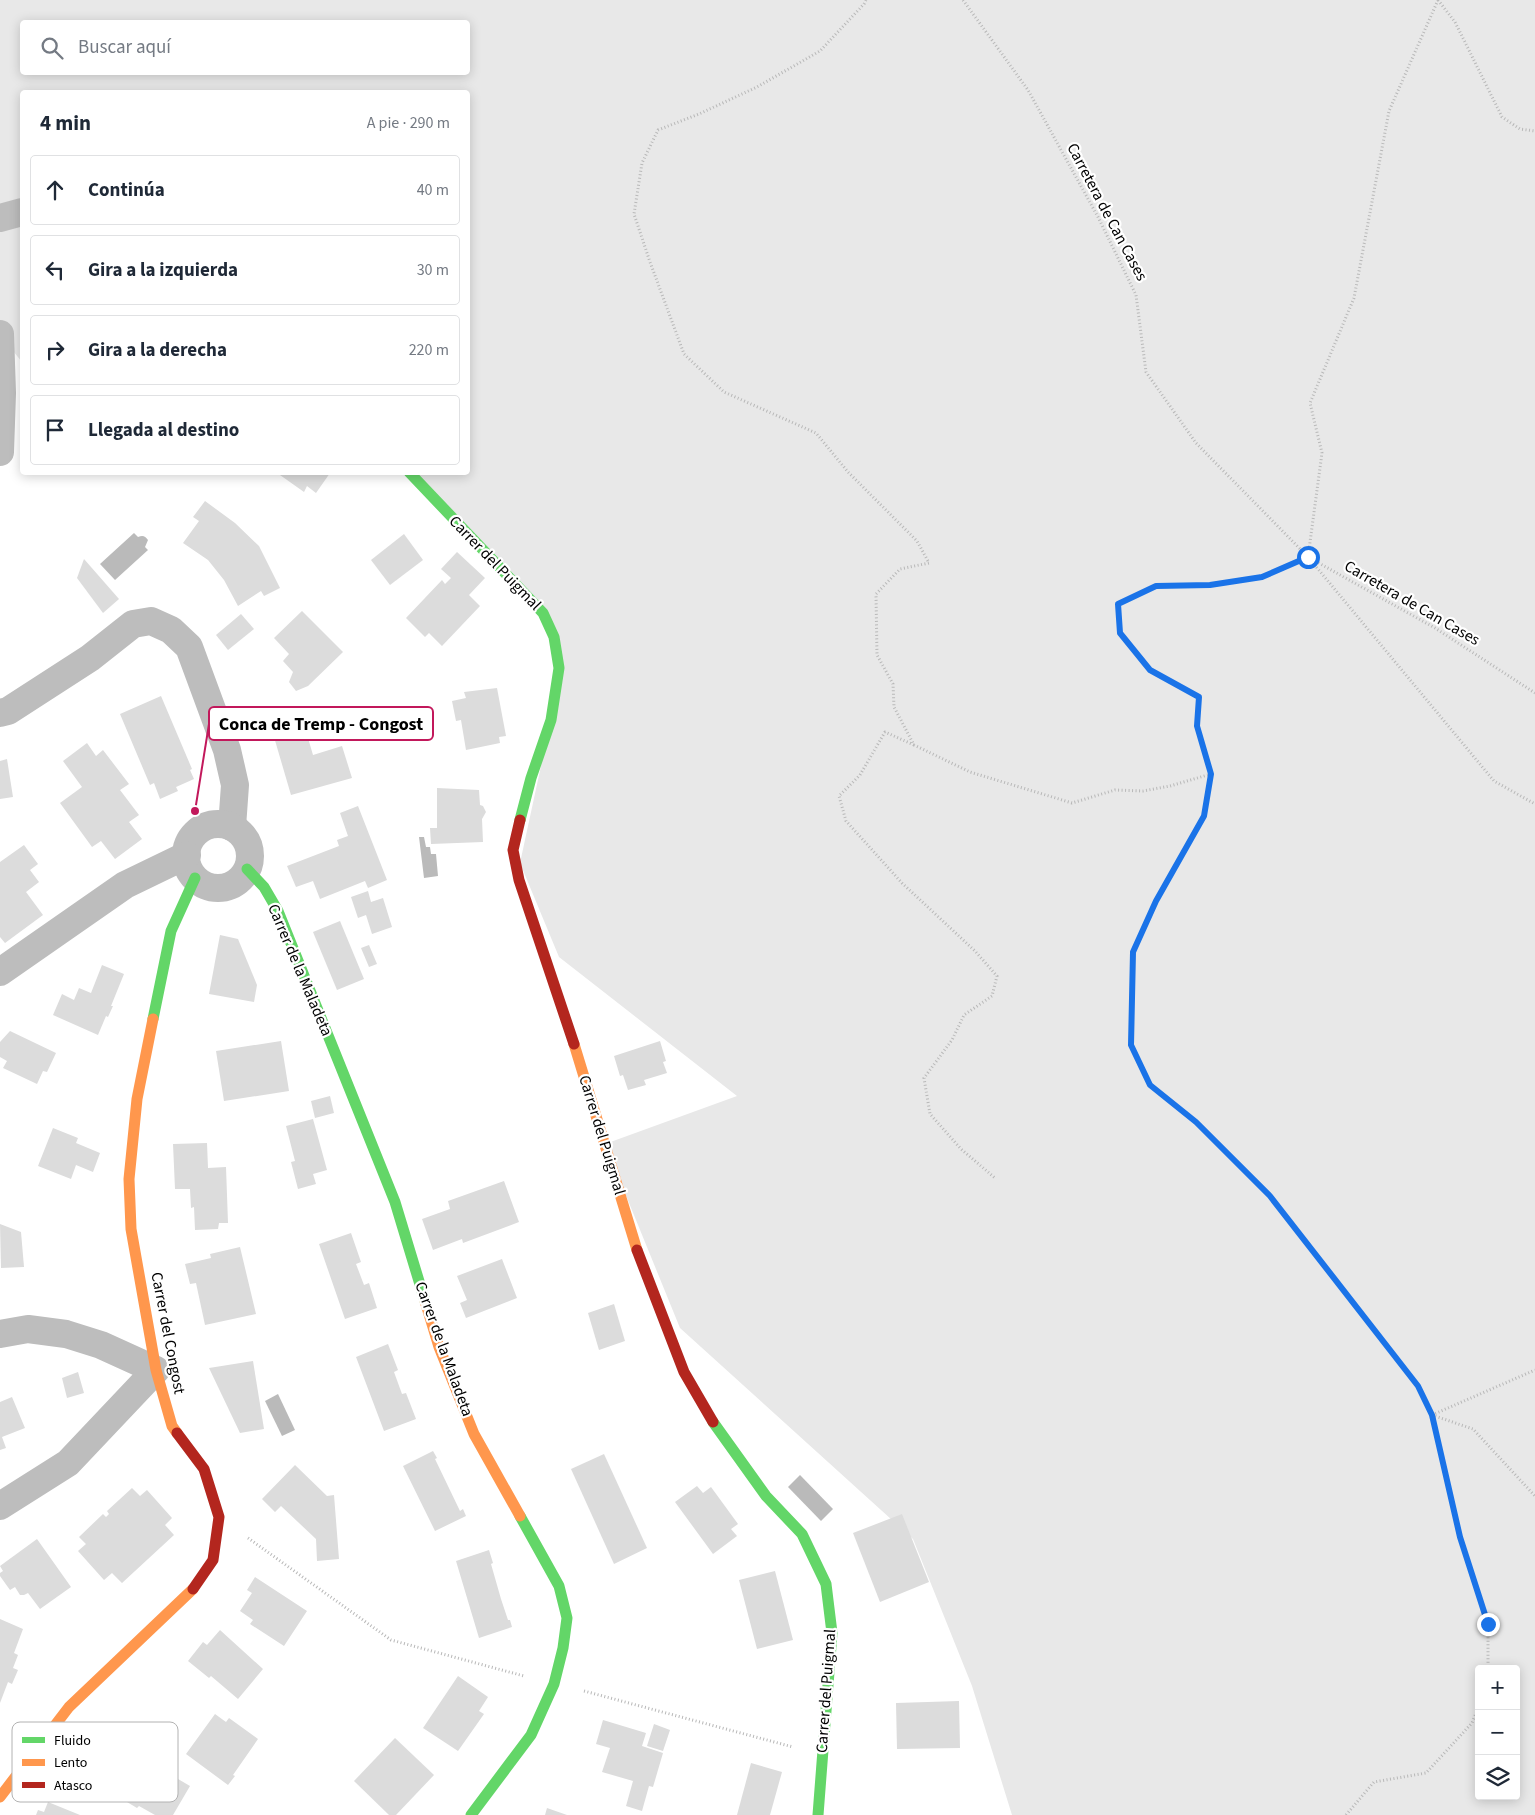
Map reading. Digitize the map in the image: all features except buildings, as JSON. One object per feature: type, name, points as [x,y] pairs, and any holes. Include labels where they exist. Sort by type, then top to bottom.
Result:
[{"type":"street","points":[[0,218],[20,213]]},
{"type":"street","points":[[0,334],[2,394],[0,452]]},
{"type":"street","name":"Carrer del Puigmal","points":[[412,475],[544,613],[554,637],[559,668],[551,720],[531,778],[513,850],[519,880],[564,1014],[637,1249],[684,1372],[718,1430],[766,1496],[802,1534],[826,1584],[832,1632],[818,1815]]},
{"type":"street","points":[[0,714],[8,712],[90,658],[134,624],[151,621],[170,630],[189,647],[227,750],[235,785],[232,827]]},
{"type":"street","points":[[221,825],[232,827],[242,835],[249,845],[250,856],[247,869],[243,876],[234,884],[214,888],[203,885],[191,867],[189,844],[198,832],[208,827],[221,825]]},
{"type":"street","points":[[0,972],[125,885],[191,867]]},
{"type":"street","name":"Carrer del Congost","points":[[58,1722],[69,1707],[197,1585],[213,1560],[217,1539],[219,1518],[204,1469],[172,1426],[156,1370],[131,1229],[129,1179],[137,1098],[170,931],[191,867]]},
{"type":"street","name":"Carrer de la Maladeta","points":[[247,869],[264,887],[278,911],[395,1202],[439,1347],[474,1434],[559,1586],[567,1618],[563,1648],[554,1684],[531,1735],[471,1815]]},
{"type":"street","points":[[0,1334],[28,1329],[66,1334],[101,1345],[156,1370],[68,1463],[0,1506]]},
{"type":"street","name":"Carrer del Congost","points":[[0,1797],[12,1781]]},
{"type":"path","points":[[866,0],[820,50],[757,87],[699,114],[658,130],[642,163],[634,214],[684,354],[724,392],[816,434],[848,472],[917,541],[929,564],[900,569],[876,594],[877,655],[893,684],[894,707],[914,745]]},
{"type":"path","name":"Carretera de Can Cases","points":[[963,0],[1028,90],[1107,234],[1136,295],[1146,372],[1196,443],[1308,557],[1435,628],[1535,693]]},
{"type":"path","points":[[1535,131],[1520,129],[1502,117],[1455,22],[1437,0],[1389,111],[1354,298],[1310,403],[1322,453],[1308,557],[1494,781],[1535,804]]},
{"type":"path","points":[[1308,557],[1262,577],[1210,585],[1156,586],[1118,604],[1120,633],[1150,670],[1199,697],[1197,726],[1211,774],[1204,816],[1156,901],[1133,952],[1131,1045],[1150,1085],[1196,1122],[1270,1196],[1418,1386],[1432,1415],[1460,1537],[1488,1624],[1488,1665]]},
{"type":"path","points":[[995,1178],[961,1149],[930,1114],[924,1078],[952,1040],[964,1015],[992,996],[997,976],[975,951],[902,883],[846,821],[839,796],[860,775],[885,732],[970,772],[1072,803],[1115,790],[1143,791],[1170,786],[1211,774]]},
{"type":"path","points":[[1432,1415],[1535,1370]]},
{"type":"path","points":[[1432,1415],[1473,1429],[1535,1496]]},
{"type":"path","points":[[219,1518],[392,1640],[822,1755]]},
{"type":"path","points":[[1346,1815],[1374,1782],[1426,1773],[1472,1723],[1477,1710]]},
{"type":"shaded area","points":[[0,0],[1535,0],[1535,1815],[1012,1815],[972,1686],[913,1539],[680,1328],[605,1144],[737,1096],[559,957],[520,863],[560,678],[544,609],[416,475],[470,475],[470,90],[20,90],[20,360],[0,335]]},
{"type":"shaded area","points":[[134,533],[138,537],[143,536],[148,540],[145,547],[148,550],[115,580],[100,564]]},
{"type":"shaded area","points":[[419,837],[424,837],[426,847],[430,847],[431,854],[436,854],[438,876],[424,878]]},
{"type":"shaded area","points":[[278,1394],[295,1430],[282,1436],[265,1401]]},
{"type":"shaded area","points":[[800,1475],[833,1509],[821,1521],[788,1487]]},
{"type":"traffic: fast","points":[[412,475],[543,613],[554,637],[559,668],[551,720],[531,778],[520,820]]},
{"type":"traffic: fast","points":[[247,869],[264,887],[278,911],[395,1202],[425,1301]]},
{"type":"traffic: fast","points":[[153,1019],[171,931],[195,878]]},
{"type":"traffic: fast","points":[[713,1422],[766,1496],[802,1534],[826,1584],[832,1633],[818,1815]]},
{"type":"traffic: fast","points":[[471,1815],[531,1735],[554,1684],[563,1648],[567,1618],[559,1586],[520,1516]]},
{"type":"traffic: slow","points":[[153,1019],[137,1099],[129,1179],[131,1229],[156,1370],[172,1426],[177,1433]]},
{"type":"traffic: slow","points":[[574,1044],[637,1250]]},
{"type":"traffic: slow","points":[[425,1301],[439,1347],[474,1434],[520,1516]]},
{"type":"traffic: slow","points":[[58,1722],[69,1707],[193,1589]]},
{"type":"traffic: slow","points":[[0,1797],[12,1781]]},
{"type":"traffic: jam","points":[[520,820],[513,850],[519,880],[574,1044]]},
{"type":"traffic: jam","points":[[637,1250],[684,1372],[713,1422]]},
{"type":"traffic: jam","points":[[177,1433],[204,1469],[219,1517],[213,1560],[193,1589]]},
{"type":"place","name":"Conca de Tremp - Congost","points":[[195,811]]},
{"type":"route","points":[[1308,557],[1262,577],[1210,585],[1156,586],[1118,604],[1120,633],[1150,670],[1199,697],[1197,726],[1211,774],[1204,816],[1156,901],[1133,952],[1131,1045],[1150,1085],[1196,1122],[1270,1196],[1418,1386],[1432,1415],[1460,1537],[1488,1624]]}]
